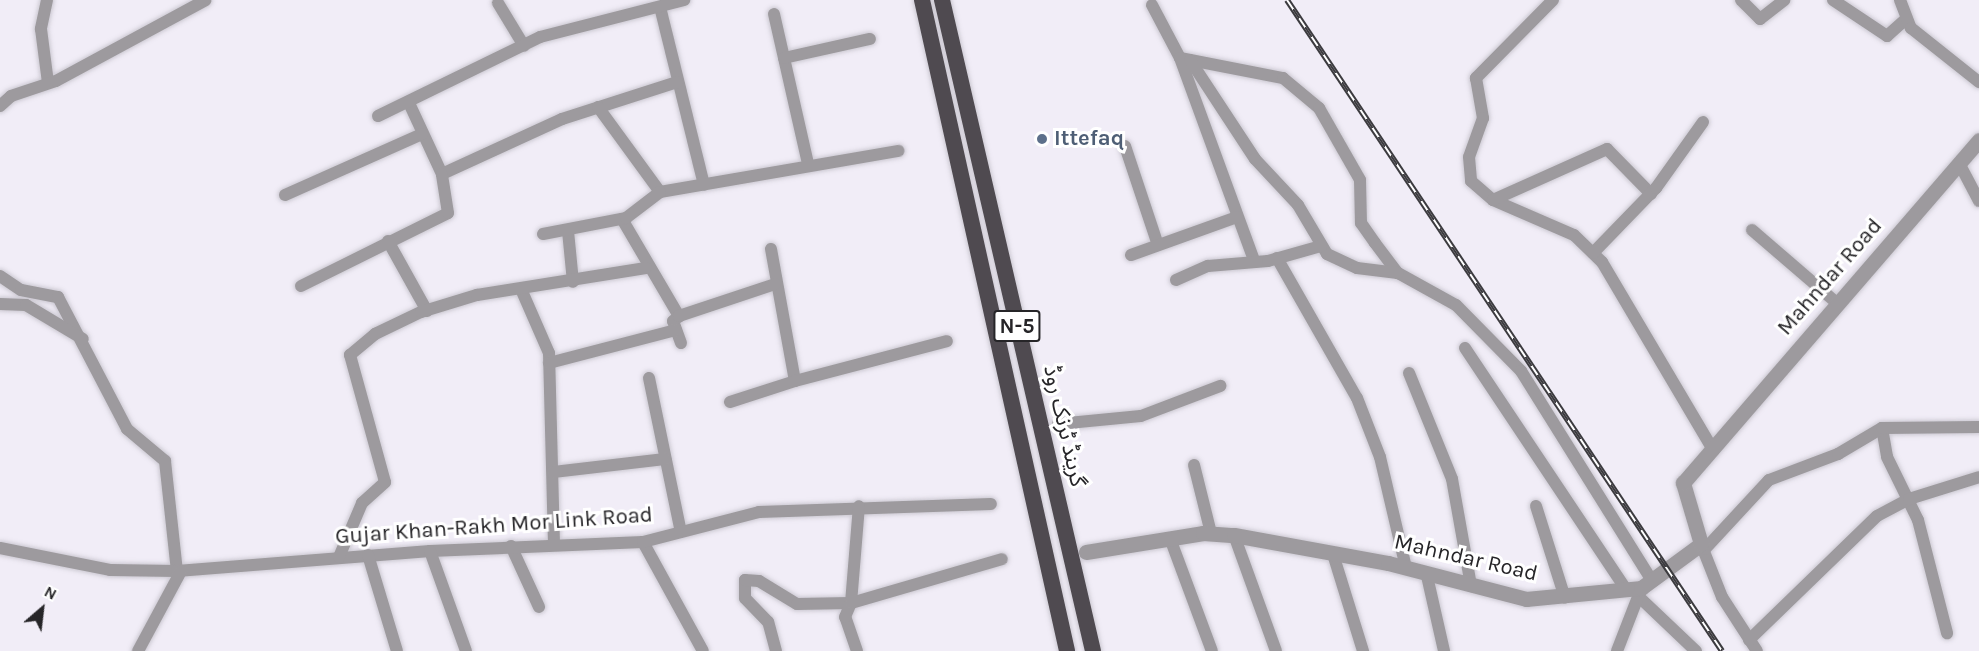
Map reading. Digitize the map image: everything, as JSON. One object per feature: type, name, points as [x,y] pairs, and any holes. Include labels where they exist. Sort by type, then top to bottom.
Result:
[{"type":"highway","name":"N-5","points":[[922,0],[1016,435],[1067,651]]},
{"type":"highway","name":"گرینڈ ٹرنک روڈ","points":[[942,0],[1050,426],[1093,651]]},
{"type":"highway","points":[[1016,435],[1050,426]]},
{"type":"street","points":[[47,0],[41,50],[48,83]]},
{"type":"street","points":[[378,116],[410,103],[540,37],[684,0]]},
{"type":"street","points":[[1553,0],[1476,78],[1483,118],[1469,157],[1471,181],[1493,200],[1557,226],[1593,254],[1624,292],[1713,450]]},
{"type":"street","points":[[1741,0],[1760,19],[1784,0]]},
{"type":"street","points":[[1833,0],[1887,36],[1905,20]]},
{"type":"street","points":[[1900,0],[1905,20],[1979,82]]},
{"type":"street","points":[[0,106],[11,96],[48,83],[200,1]]},
{"type":"street","points":[[498,3],[524,46]]},
{"type":"street","points":[[1152,5],[1185,59],[1255,159],[1298,205],[1321,246],[1344,265],[1398,273],[1456,305],[1521,371],[1639,589]]},
{"type":"street","points":[[660,7],[704,185]]},
{"type":"street","points":[[774,14],[808,164]]},
{"type":"street","points":[[784,58],[870,39]]},
{"type":"street","points":[[1185,59],[1237,217],[1253,258]]},
{"type":"street","points":[[1185,59],[1212,69],[1283,78],[1312,101],[1360,180],[1361,223],[1398,273]]},
{"type":"street","points":[[442,174],[598,107],[677,82]]},
{"type":"street","points":[[301,286],[448,213],[442,174],[410,103]]},
{"type":"street","points":[[598,107],[660,192]]},
{"type":"street","points":[[1593,254],[1651,194],[1703,122]]},
{"type":"street","points":[[285,195],[422,134]]},
{"type":"street","name":"Mahndar Road","points":[[1703,547],[1681,489],[1837,303],[1979,140]]},
{"type":"street","points":[[1125,146],[1158,245]]},
{"type":"street","points":[[1493,200],[1607,149],[1651,194]]},
{"type":"street","points":[[543,234],[622,219],[660,192],[808,164],[898,151]]},
{"type":"street","points":[[1959,163],[1979,201]]},
{"type":"street","points":[[1131,255],[1237,217]]},
{"type":"street","points":[[622,219],[646,268],[679,316]]},
{"type":"street","points":[[1752,230],[1837,303]]},
{"type":"street","points":[[568,231],[573,282]]},
{"type":"street","points":[[388,241],[426,310]]},
{"type":"street","points":[[1176,280],[1208,266],[1253,258],[1277,258],[1321,246]]},
{"type":"street","points":[[771,249],[775,285],[795,381]]},
{"type":"street","points":[[1277,258],[1357,398],[1380,457],[1406,568]]},
{"type":"street","points":[[339,557],[362,503],[385,482],[350,355],[375,334],[426,310],[521,290],[646,268]]},
{"type":"street","points":[[0,276],[21,290],[58,297],[128,429],[165,461],[179,571],[138,651]]},
{"type":"street","points":[[681,343],[673,321],[679,316],[775,285]]},
{"type":"street","points":[[521,290],[549,363],[554,543]]},
{"type":"street","points":[[0,304],[26,305],[82,339]]},
{"type":"street","points":[[549,363],[676,330]]},
{"type":"street","points":[[730,402],[795,381],[947,341]]},
{"type":"street","points":[[1465,348],[1639,589],[1696,651]]},
{"type":"street","points":[[1409,373],[1452,480],[1471,586]]},
{"type":"street","points":[[649,378],[681,532]]},
{"type":"street","points":[[1050,426],[1141,416],[1220,386]]},
{"type":"street","points":[[1617,651],[1639,589],[1703,547],[1768,480],[1838,454],[1882,428],[1979,427]]},
{"type":"street","points":[[1882,428],[1887,457],[1909,499],[1947,633]]},
{"type":"street","points":[[553,472],[665,459]]},
{"type":"street","points":[[1194,465],[1211,533]]},
{"type":"street","points":[[1703,547],[1722,597],[1753,646],[1862,529],[1909,499],[1979,477]]},
{"type":"street","name":"Gujar Khan-Rakh Mor Link Road","points":[[0,548],[110,570],[179,571],[339,557],[554,543],[643,542],[759,512],[859,506],[991,504]]},
{"type":"street","points":[[857,651],[845,617],[851,603],[859,506]]},
{"type":"street","points":[[1536,506],[1565,598]]},
{"type":"street","name":"Mahndar Road","points":[[1086,552],[1171,541],[1211,533],[1234,535],[1406,568],[1427,576],[1526,599],[1565,598],[1639,589]]},
{"type":"street","points":[[1234,535],[1276,651]]},
{"type":"street","points":[[1171,541],[1212,651]]},
{"type":"street","points":[[643,542],[703,651]]},
{"type":"street","points":[[511,546],[539,607]]},
{"type":"street","points":[[430,551],[466,651]]},
{"type":"street","points":[[1333,554],[1363,651]]},
{"type":"street","points":[[368,555],[397,651]]},
{"type":"street","points":[[776,651],[768,622],[745,598],[745,580],[759,581],[797,604],[851,603],[1002,559]]},
{"type":"street","points":[[1427,576],[1444,651]]},
{"type":"railway","points":[[1287,0],[1722,651]]},
{"type":"place","name":"Ittefaq","points":[[1042,139]]}]
